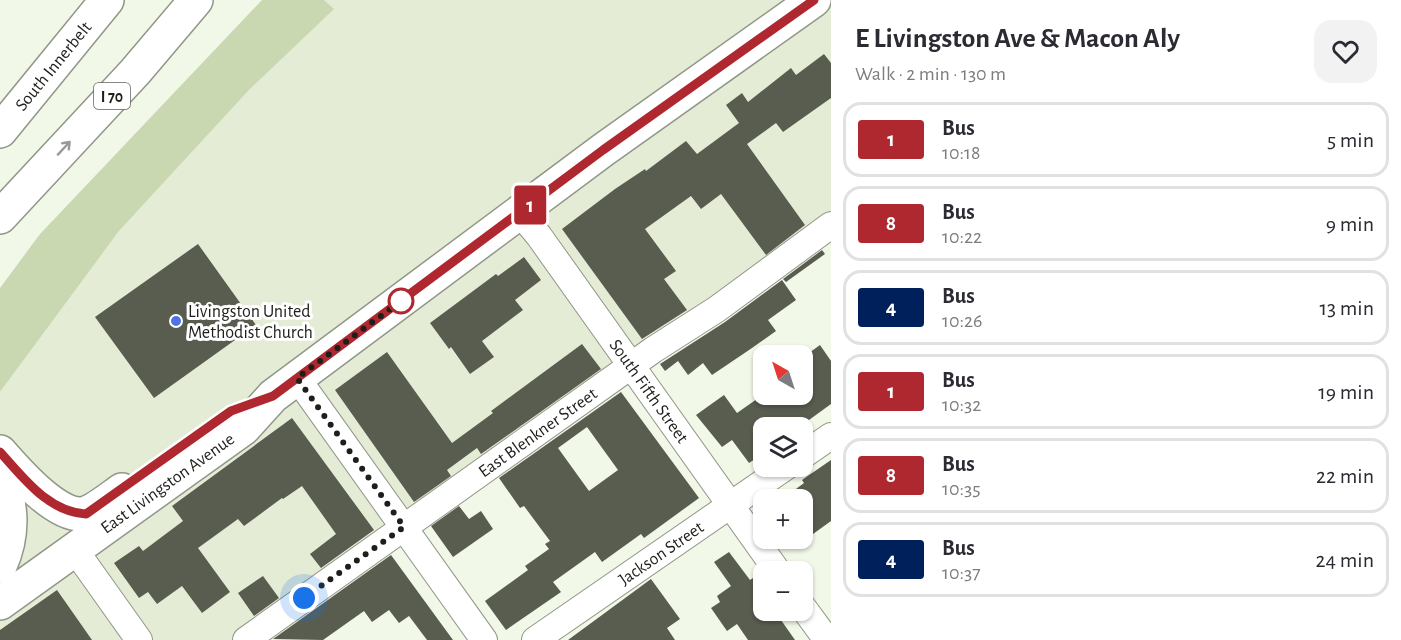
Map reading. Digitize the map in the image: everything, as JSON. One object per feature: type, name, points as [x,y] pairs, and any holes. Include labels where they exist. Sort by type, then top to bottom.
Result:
[{"type":"main road","name":"South Innerbelt","points":[[0,131],[107,0]]},
{"type":"main road","name":"I 70","points":[[0,217],[135,72],[196,0]]},
{"type":"main road","name":"East Livingston Avenue","points":[[0,603],[244,428],[285,387],[603,150],[814,0]]},
{"type":"main road","points":[[0,452],[34,490],[61,508],[86,514],[231,411],[285,387]]},
{"type":"main road","points":[[0,475],[6,488],[11,516],[9,542],[0,566]]},
{"type":"main road","name":"East Livingston Avenue","points":[[0,589],[33,569],[71,553]]},
{"type":"street","name":"South Fifth Street","points":[[520,213],[632,365],[770,561]]},
{"type":"street","name":"East Blenkner Street","points":[[246,640],[632,365],[717,309],[831,225]]},
{"type":"street","points":[[285,387],[404,527],[484,640]]},
{"type":"street","points":[[813,448],[831,436]]},
{"type":"street","name":"Jackson Street","points":[[535,640],[772,477]]},
{"type":"street","points":[[71,553],[139,640]]},
{"type":"street","points":[[813,621],[827,640]]},
{"type":"shaded area","points":[[324,0],[831,0],[831,219],[244,640],[0,640],[0,392],[119,231],[249,90],[333,9]]},
{"type":"green space","points":[[262,0],[324,0],[334,9],[249,90],[119,231],[0,392],[0,288],[40,234]]},
{"type":"building","points":[[824,54],[831,63],[831,98],[783,132],[776,123],[747,144],[805,225],[766,255],[721,194],[701,209],[691,196],[645,229],[676,271],[664,279],[687,310],[642,339],[562,229],[615,189],[645,169],[646,171],[686,141],[697,154],[739,123],[726,105],[742,93],[748,102],[791,68],[796,75]]},
{"type":"building","name":"Livingston United Methodist Church","points":[[198,244],[256,325],[154,398],[95,317]]},
{"type":"building","points":[[822,250],[825,254],[786,282],[783,279]]},
{"type":"building","points":[[524,257],[541,280],[515,300],[523,310],[482,341],[494,357],[470,374],[430,323],[496,274],[498,276]]},
{"type":"building","points":[[782,280],[796,300],[768,320],[776,331],[712,375],[703,363],[688,375],[678,361],[665,371],[660,364],[725,322]]},
{"type":"building","points":[[582,344],[601,369],[481,454],[477,448],[447,470],[451,476],[414,502],[335,390],[387,352],[452,443],[493,413],[491,411]]},
{"type":"building","points":[[820,345],[831,361],[831,404],[813,417],[753,417],[753,460],[749,463],[732,440],[722,447],[696,415],[724,395],[737,413],[753,402],[753,405],[813,405],[813,350]]},
{"type":"building","points":[[621,392],[699,498],[644,538],[641,534],[602,562],[595,552],[553,582],[561,592],[506,630],[485,601],[528,570],[525,566],[549,549],[545,544],[550,541],[524,506],[520,508],[499,478]],"holes":[[[587,427],[618,470],[589,491],[558,448]]]},
{"type":"building","points":[[292,418],[374,530],[321,568],[310,554],[336,534],[302,486],[244,526],[238,519],[198,548],[230,592],[202,613],[182,586],[157,604],[148,592],[139,598],[114,563],[139,546],[143,551],[183,521],[172,506]]},
{"type":"building","points":[[831,460],[831,521],[813,534],[813,489],[796,489],[804,483],[802,480],[813,477],[813,472]]},
{"type":"building","points":[[459,506],[469,519],[481,511],[493,529],[453,557],[431,526]]},
{"type":"building","points":[[729,552],[750,580],[753,578],[753,621],[782,621],[795,640],[748,640],[737,624],[727,631],[711,608],[720,602],[717,596],[731,586],[714,562]]},
{"type":"building","points":[[391,555],[453,640],[427,640],[409,616],[399,623],[389,610],[372,622],[364,611],[323,640],[273,639]]},
{"type":"building","points":[[263,576],[279,598],[254,616],[238,593]]},
{"type":"building","points":[[651,579],[680,619],[667,628],[675,640],[568,640]]},
{"type":"building","points":[[57,590],[92,640],[0,640],[0,630]]},
{"type":"bus line","name":"1","points":[[0,452],[34,490],[61,508],[86,514],[231,411],[273,396],[603,150],[814,0]]},
{"type":"place","name":"Livingston United Methodist Church","points":[[176,321]]},
{"type":"route","points":[[304,598],[404,527],[297,378],[401,301]]}]
